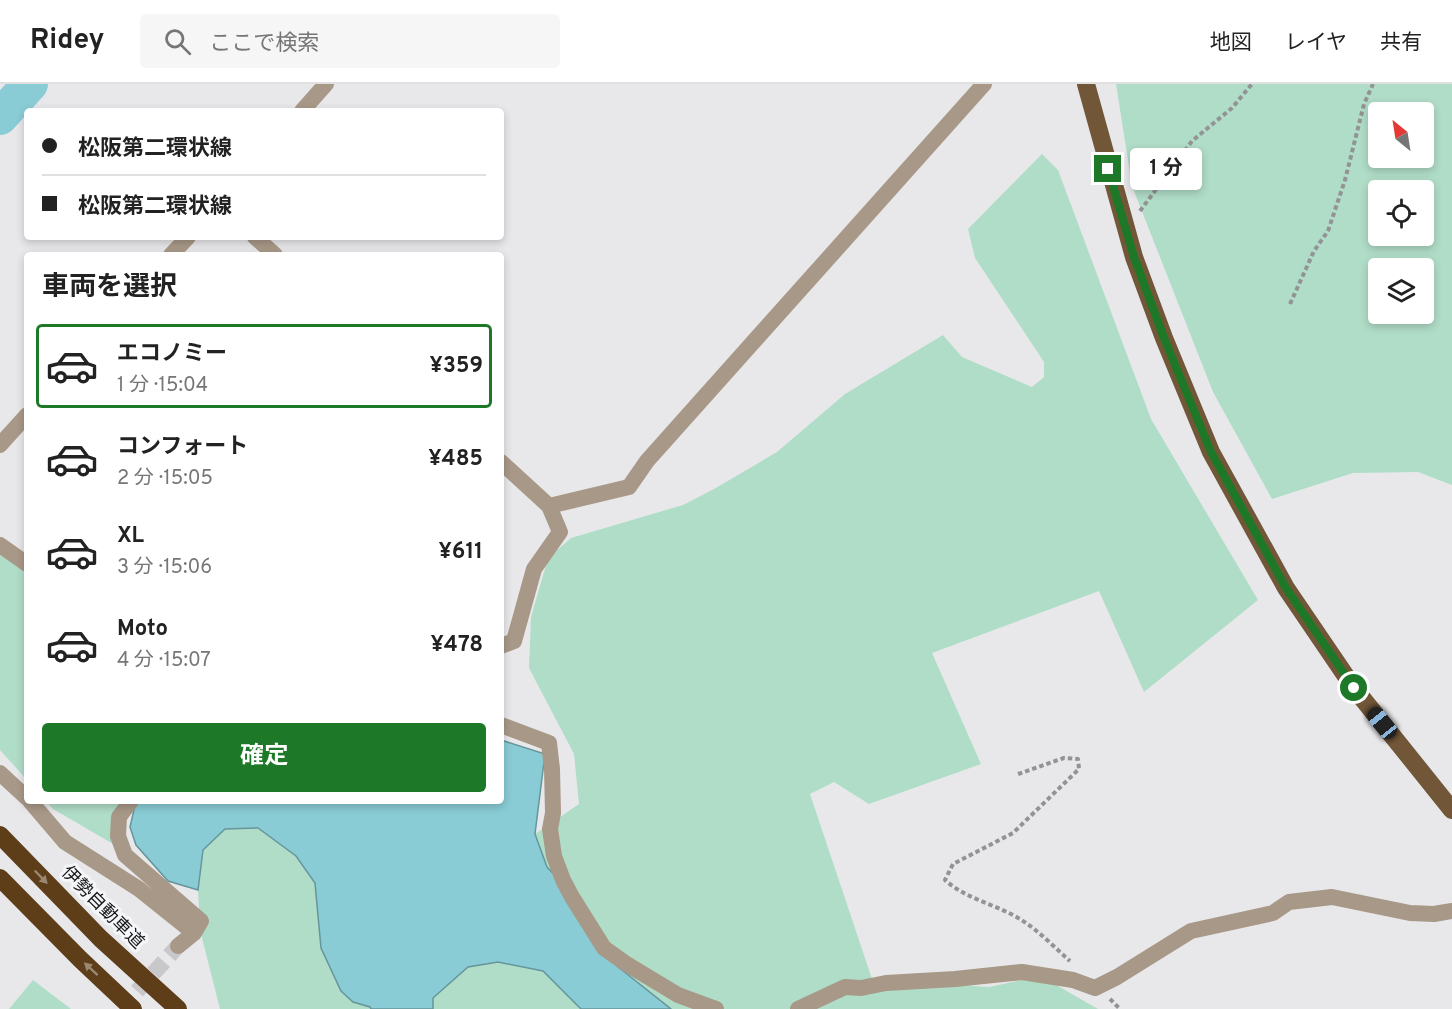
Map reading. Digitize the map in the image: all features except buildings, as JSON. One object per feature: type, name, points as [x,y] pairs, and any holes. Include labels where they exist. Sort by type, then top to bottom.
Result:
[{"type":"highway","name":"伊勢自動車道","points":[[0,834],[101,939],[178,1009]]},
{"type":"highway","points":[[0,878],[80,959],[134,1009]]},
{"type":"main road","points":[[1086,84],[1134,257],[1164,338],[1211,452],[1286,588],[1354,688],[1452,810]]},
{"type":"street","points":[[305,108],[326,84]]},
{"type":"street","points":[[549,506],[629,487],[647,461],[984,84]]},
{"type":"street","points":[[174,252],[185,240]]},
{"type":"street","points":[[258,240],[272,252]]},
{"type":"street","points":[[0,445],[24,418]]},
{"type":"street","points":[[504,465],[549,506],[560,532],[534,568],[514,641],[504,645]]},
{"type":"street","points":[[0,545],[24,562]]},
{"type":"street","points":[[504,726],[549,743],[553,802],[550,829],[554,856],[562,880],[604,948],[678,995],[716,1009]]},
{"type":"street","points":[[0,773],[24,796]]},
{"type":"street","points":[[32,804],[65,842],[139,889],[194,933]]},
{"type":"street","points":[[129,804],[119,817],[118,836],[125,855],[201,921],[194,933],[178,946]]},
{"type":"street","points":[[798,1009],[845,987],[861,988],[886,983],[955,980],[1022,972],[1073,980],[1095,988],[1191,931],[1273,913],[1289,902],[1332,897],[1410,913],[1434,914],[1452,911]]},
{"type":"path","points":[[1139,213],[1192,141],[1232,108],[1252,84]]},
{"type":"path","points":[[1290,304],[1314,251],[1328,231],[1345,180],[1364,104],[1373,84]]},
{"type":"path","points":[[1018,774],[1064,759],[1078,759],[1079,769],[1013,833],[952,864],[945,880],[957,890],[1022,920],[1074,964]]},
{"type":"path","points":[[1095,988],[1120,1009]]},
{"type":"green space","points":[[1116,84],[1452,84],[1452,485],[1418,472],[1353,473],[1272,499],[1213,392],[1132,186]]},
{"type":"green space","points":[[1042,154],[1058,170],[1151,419],[1258,600],[1144,692],[1099,591],[932,653],[981,764],[869,804],[834,782],[810,794],[872,979],[989,987],[1021,980],[1051,982],[1098,1009],[671,1009],[617,966],[568,889],[547,867],[535,834],[579,804],[574,754],[529,668],[531,617],[548,558],[571,538],[683,505],[714,489],[777,452],[845,394],[943,335],[962,357],[1032,387],[1044,377],[1044,362],[975,258],[968,229]]},
{"type":"green space","points":[[0,553],[24,571],[24,777],[0,750]]},
{"type":"green space","points":[[49,804],[130,804],[120,848],[53,809]]},
{"type":"green space","points":[[258,828],[296,856],[315,883],[321,948],[353,1002],[371,1009],[220,1009],[200,930],[198,890],[203,850],[225,829]]},
{"type":"green space","points":[[498,962],[543,971],[581,1009],[433,1009],[433,998],[468,967]]},
{"type":"green space","points":[[33,980],[71,1009],[9,1009]]},
{"type":"water","points":[[504,741],[545,754],[535,834],[547,867],[568,889],[617,966],[671,1009],[581,1009],[543,971],[498,962],[468,967],[433,998],[433,1009],[371,1009],[353,1002],[341,991],[321,948],[315,883],[296,856],[258,828],[225,829],[203,850],[198,890],[168,881],[136,845],[130,827],[135,804],[504,804]]},
{"type":"waterway","points":[[0,117],[30,84]]},
{"type":"tunnel","points":[[121,1009],[178,946]]},
{"type":"route","points":[[1108,169],[1134,257],[1164,338],[1211,452],[1286,588],[1354,688]]}]
